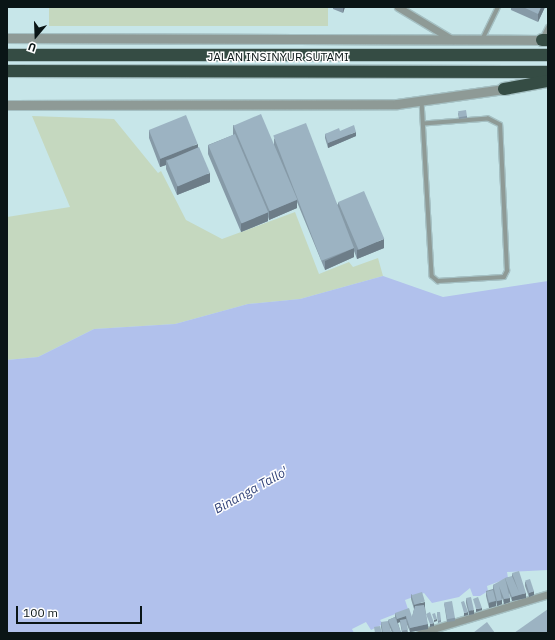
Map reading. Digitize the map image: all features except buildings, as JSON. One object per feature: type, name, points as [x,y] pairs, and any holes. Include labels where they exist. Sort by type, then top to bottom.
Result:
[{"type":"highway","name":"JALAN INSINYUR SUTAMI","points":[[7,55],[548,55]]},
{"type":"highway","name":"JALAN INSINYUR SUTAMI","points":[[7,71],[548,72]]},
{"type":"highway","points":[[504,89],[548,81]]},
{"type":"street","points":[[398,7],[455,41]]},
{"type":"street","points":[[7,38],[455,41],[545,40]]},
{"type":"street","points":[[7,105],[397,104],[504,89]]},
{"type":"street","points":[[420,633],[548,594]]},
{"type":"lane","points":[[482,40],[498,7]]},
{"type":"lane","points":[[545,40],[548,26]]},
{"type":"lane","points":[[504,89],[548,85]]},
{"type":"lane","points":[[422,100],[432,276],[438,281],[504,277],[507,271],[500,125],[488,119],[424,124]]},
{"type":"green space","points":[[49,7],[328,7],[328,26],[49,26]]},
{"type":"green space","points":[[32,116],[114,119],[158,173],[161,171],[186,220],[222,239],[295,212],[319,274],[349,262],[353,267],[378,258],[383,276],[300,299],[248,304],[175,324],[94,329],[38,357],[7,360],[7,217],[70,207]]},
{"type":"water","name":"Binanga Tallo'","points":[[383,276],[443,297],[548,281],[548,570],[507,572],[508,578],[487,586],[488,591],[480,596],[473,596],[470,588],[459,597],[432,603],[424,593],[405,600],[408,609],[380,620],[383,624],[371,630],[366,622],[352,629],[354,633],[7,633],[7,360],[38,357],[94,329],[175,324],[248,304],[300,299]]}]
